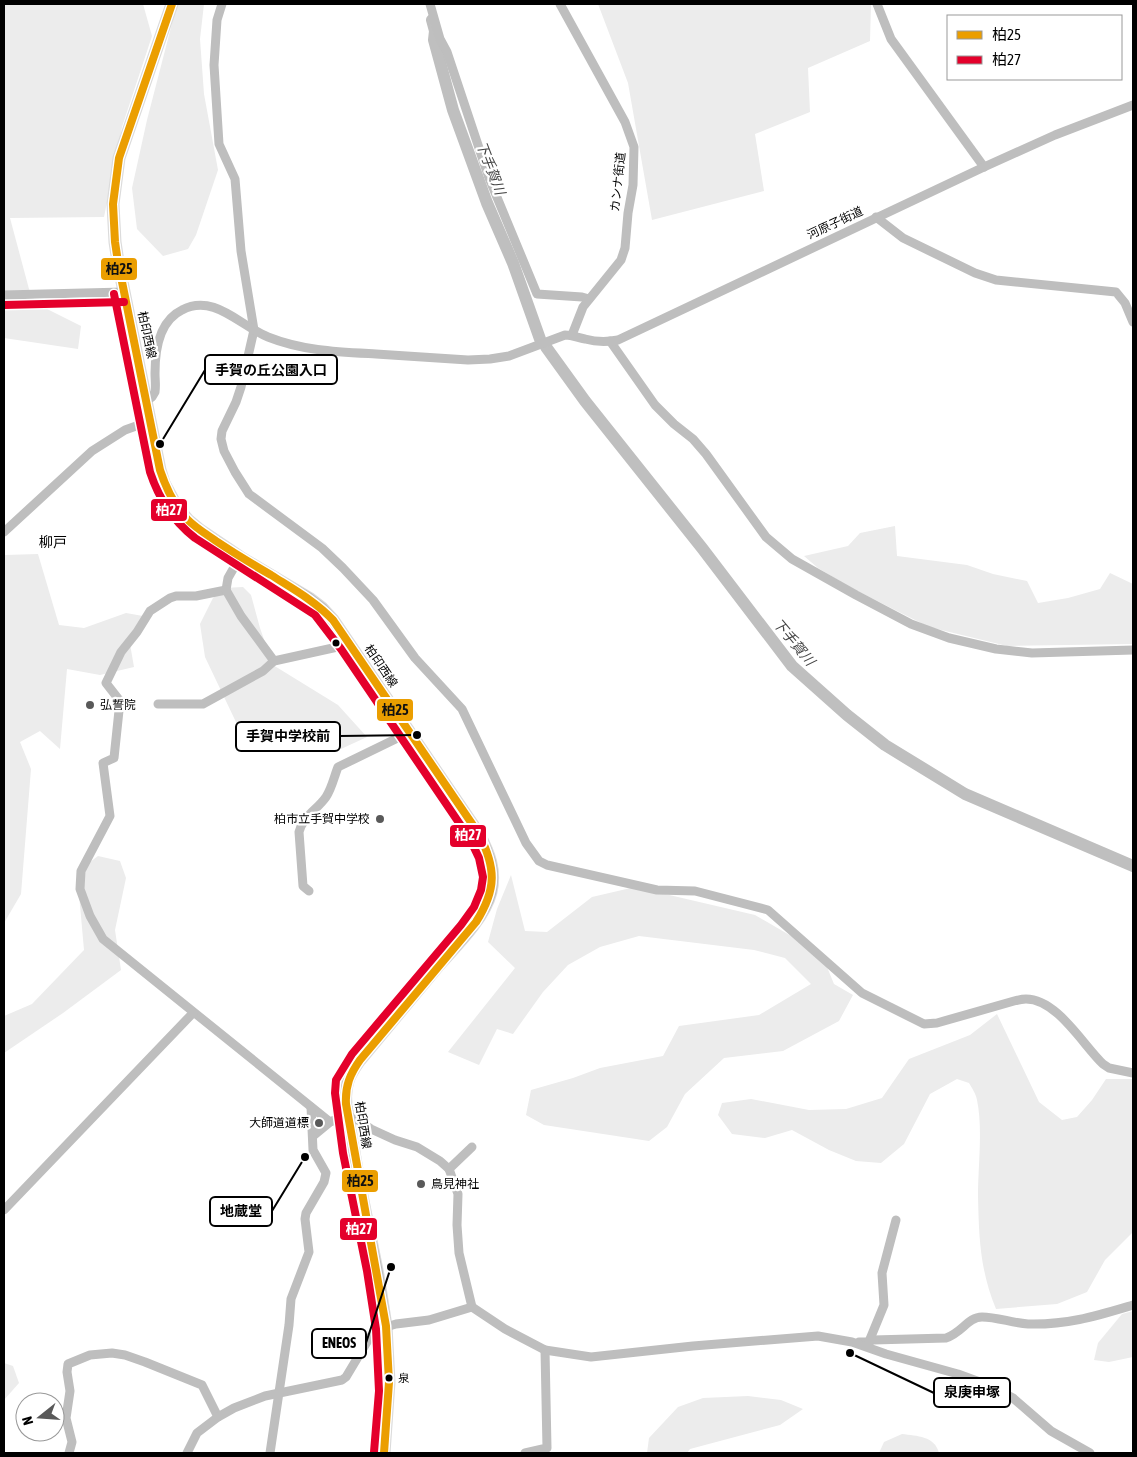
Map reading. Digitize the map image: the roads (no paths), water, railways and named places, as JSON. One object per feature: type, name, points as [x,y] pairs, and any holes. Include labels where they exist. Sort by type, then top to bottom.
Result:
[{"type":"main road","name":"柏印西線","points":[[172,4],[119,158],[113,204],[115,242],[124,292],[164,483],[178,507],[188,520],[200,530],[322,608],[349,643],[479,834],[491,860],[493,882],[486,905],[474,924],[352,1072],[346,1082],[344,1092],[386,1326],[389,1382],[384,1453]]},
{"type":"street","points":[[222,4],[217,20],[214,65],[218,135],[219,144],[235,179],[241,252],[254,330],[241,387],[222,431],[221,439],[224,451],[249,494],[322,548],[349,574],[372,600],[415,658],[462,709],[522,835],[539,861],[657,890],[695,891],[768,910],[862,993],[924,1024],[938,1023],[1014,1001],[1026,999],[1039,1002],[1058,1014],[1103,1064],[1109,1068],[1133,1073]]},
{"type":"street","points":[[430,4],[489,178],[537,294],[589,299]]},
{"type":"street","name":"カンナ街道","points":[[560,4],[625,122],[634,147],[633,186],[628,213],[625,248],[621,260],[583,307],[572,335]]},
{"type":"street","points":[[877,4],[891,39],[984,167]]},
{"type":"street","name":"河原子街道","points":[[146,401],[155,392],[158,343],[162,330],[177,312],[193,305],[218,308],[267,337],[322,351],[468,360],[509,356],[558,337],[572,335],[588,340],[618,340],[984,167],[1055,135],[1133,106]]},
{"type":"street","points":[[876,218],[903,238],[996,280],[1116,292],[1125,303],[1133,322]]},
{"type":"street","points":[[4,296],[124,292]]},
{"type":"street","points":[[610,341],[655,405],[693,439],[766,537],[792,558],[911,624],[949,638],[996,649],[1032,653],[1133,650]]},
{"type":"street","points":[[4,532],[92,451],[125,430],[150,421]]},
{"type":"street","points":[[240,557],[228,578],[226,590],[241,616],[274,661]]},
{"type":"street","points":[[226,590],[196,596],[176,596],[170,598],[150,611],[137,632],[121,652],[106,683],[120,702],[114,758],[103,764],[110,816],[81,871],[80,889],[90,916],[103,939],[330,1122]]},
{"type":"street","points":[[158,704],[203,704],[263,671],[274,661],[349,643]]},
{"type":"street","points":[[309,891],[303,886],[300,826],[325,799],[330,791],[338,767],[410,732]]},
{"type":"street","points":[[4,1210],[193,1013]]},
{"type":"street","points":[[270,1453],[289,1325],[291,1299],[309,1252],[306,1213],[324,1182],[326,1173],[313,1150],[311,1107]]},
{"type":"street","points":[[313,1136],[330,1122],[348,1116],[394,1140],[417,1147],[449,1169],[458,1194],[458,1246],[472,1307],[505,1329],[545,1350],[591,1357],[665,1348],[818,1336],[868,1344],[988,1385],[1013,1398],[1051,1430],[1090,1453]]},
{"type":"street","points":[[449,1169],[472,1148]]},
{"type":"street","points":[[868,1344],[884,1305],[882,1273],[896,1220]]},
{"type":"street","points":[[868,1344],[873,1340],[946,1338],[954,1336],[972,1320],[981,1317],[1026,1324],[1065,1322],[1086,1319],[1133,1305]]},
{"type":"street","points":[[187,1453],[198,1433],[218,1417],[250,1400],[342,1380],[346,1377],[370,1337],[380,1329],[386,1326],[419,1323],[472,1307]]},
{"type":"street","points":[[525,1453],[548,1450],[545,1350]]},
{"type":"street","points":[[68,1453],[72,1442],[66,1418],[70,1392],[67,1372],[68,1364],[90,1355],[103,1352],[125,1355],[194,1381],[202,1385],[218,1417]]},
{"type":"waterway","name":"下手賀川","points":[[432,20],[435,31],[434,40],[453,110],[487,203],[513,263],[540,339]]},
{"type":"waterway","name":"下手賀川","points":[[546,347],[585,401],[702,548],[792,666],[847,715],[885,745],[965,794],[1133,866]]},
{"type":"place","name":"手賀の丘公園入口","points":[[160,444]]},
{"type":"place","name":"弘誓院","points":[[90,705]]},
{"type":"place","name":"手賀中学校前","points":[[417,735]]},
{"type":"place","name":"柏市立手賀中学校","points":[[380,819]]},
{"type":"place","name":"大師道道標","points":[[319,1123]]},
{"type":"place","name":"地蔵堂","points":[[305,1157]]},
{"type":"place","name":"鳥見神社","points":[[421,1184]]},
{"type":"place","name":"ENEOS","points":[[391,1267]]},
{"type":"place","name":"泉庚申塚","points":[[850,1353]]},
{"type":"place","name":"泉","points":[[389,1378]]},
{"type":"district","name":"柳戸","points":[[53,542]]}]
